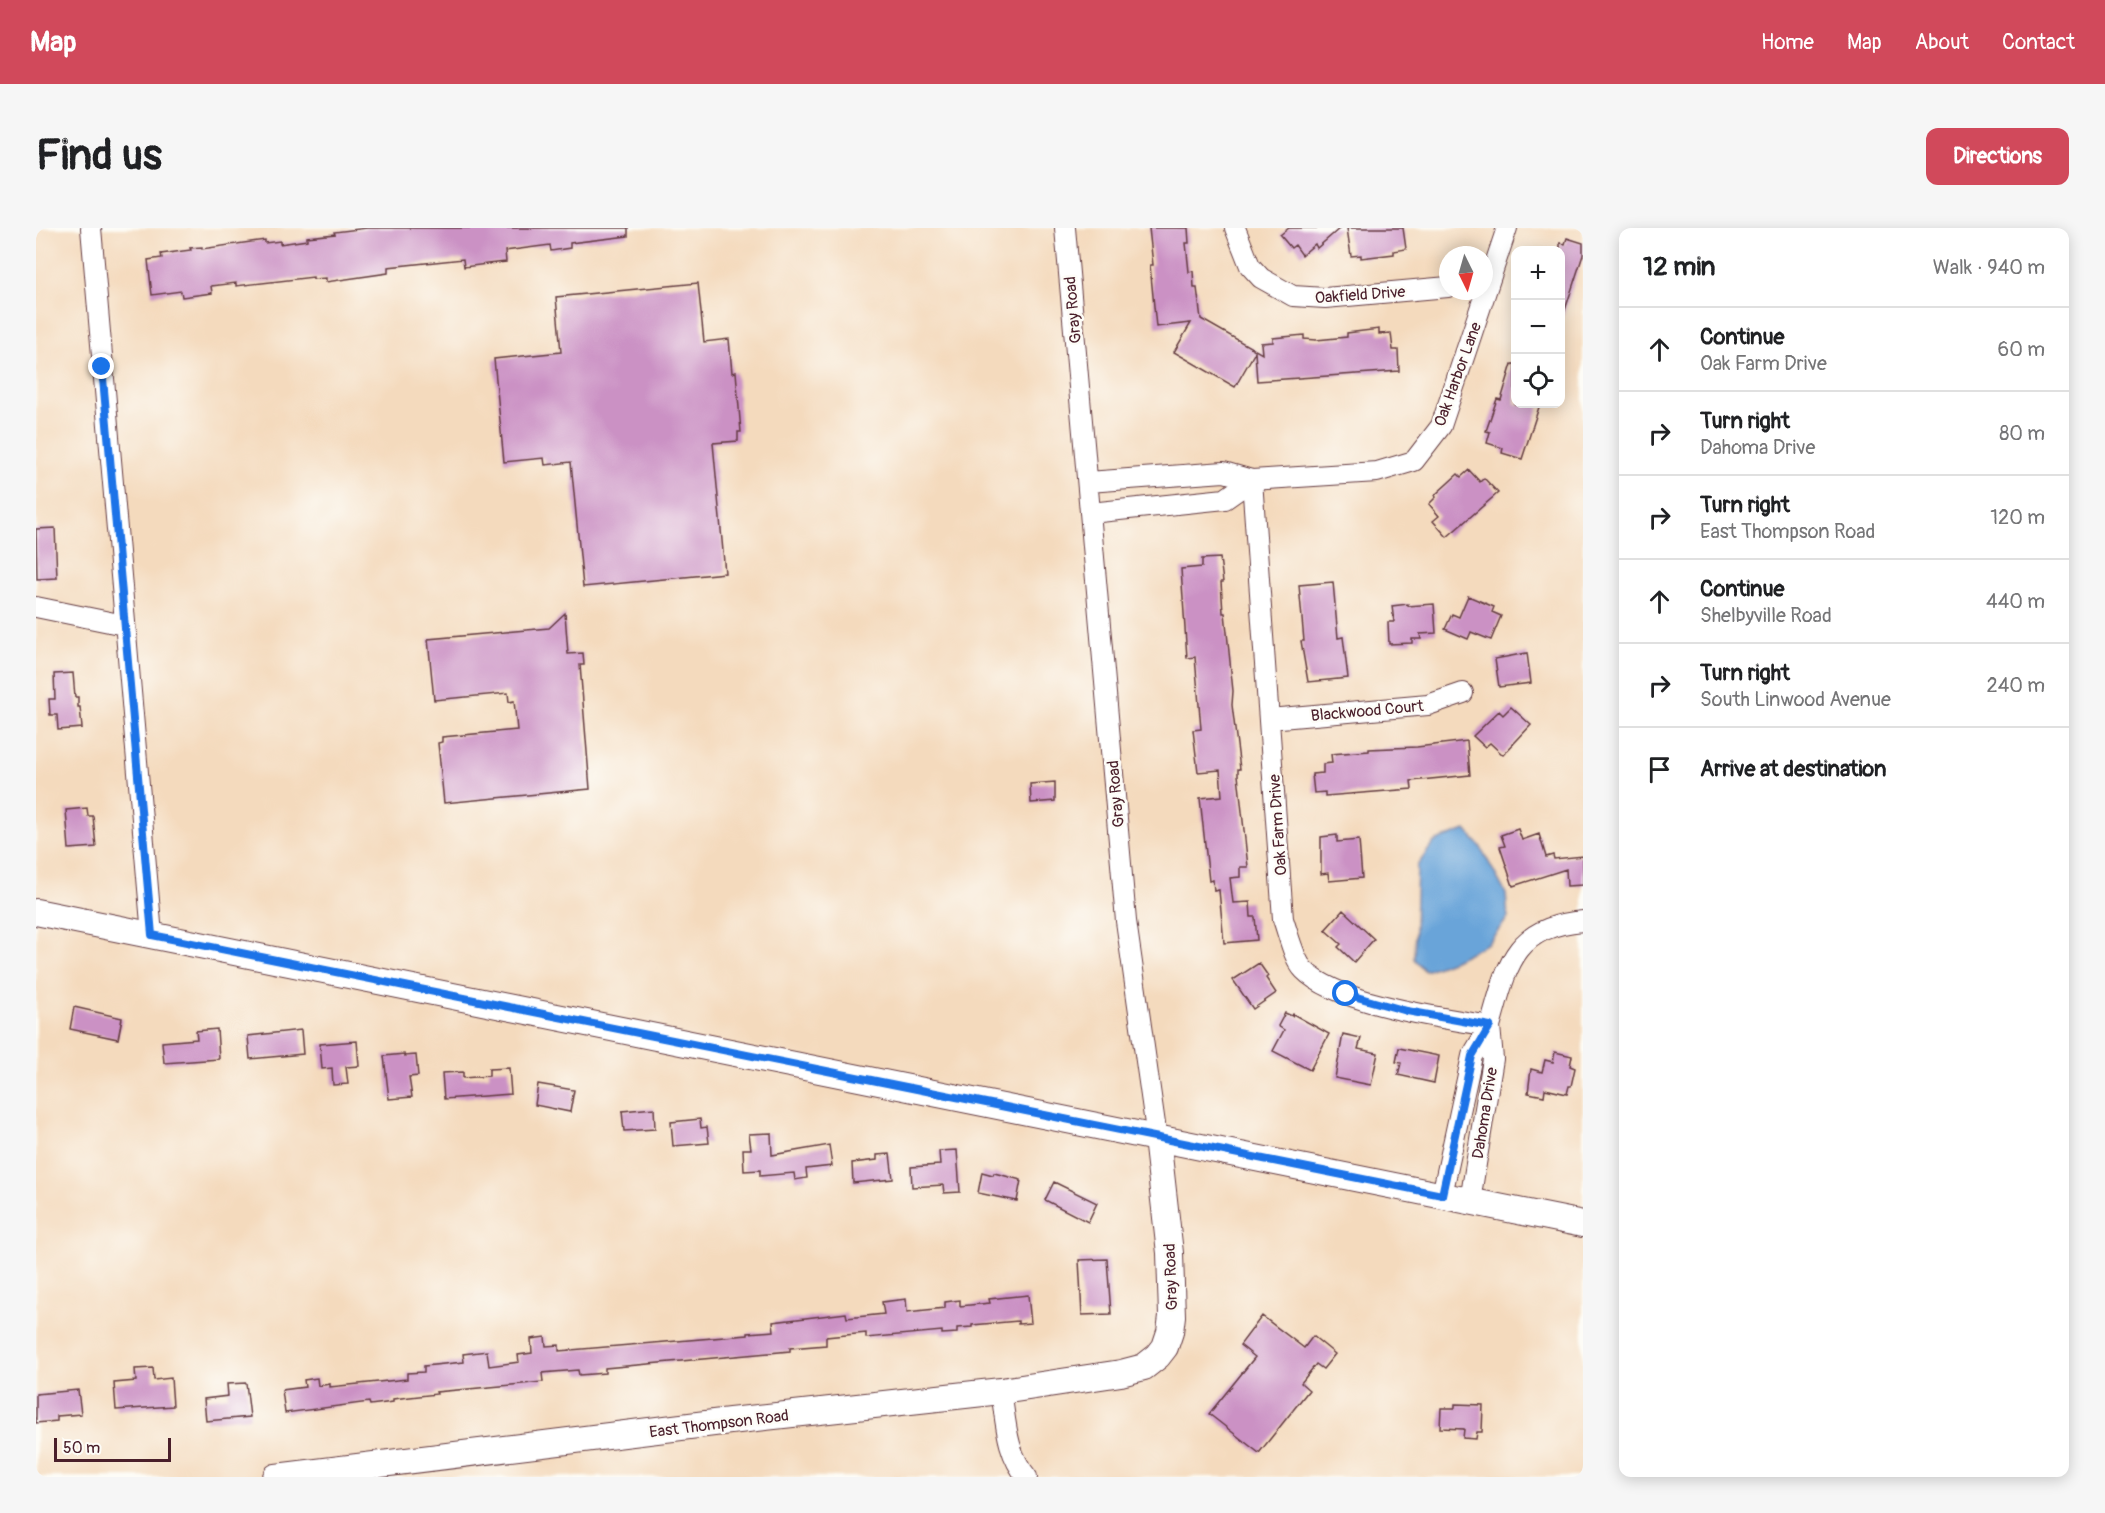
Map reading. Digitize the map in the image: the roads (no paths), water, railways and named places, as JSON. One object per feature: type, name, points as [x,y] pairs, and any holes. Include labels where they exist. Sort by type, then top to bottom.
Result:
[{"type":"main road","points":[[36,912],[1583,1224]]},
{"type":"main road","name":"Gray Road","points":[[1157,1138],[1170,1253],[1172,1317],[1165,1347],[1158,1356]]},
{"type":"main road","name":"East Thompson Road","points":[[276,1477],[1001,1391],[1121,1373],[1144,1367],[1158,1356]]},
{"type":"street","points":[[93,228],[124,625],[152,935]]},
{"type":"street","name":"Gray Road","points":[[1065,228],[1126,921],[1157,1138]]},
{"type":"street","name":"Oakfield Drive","points":[[1235,228],[1250,266],[1262,278],[1293,296],[1325,298],[1439,288]]},
{"type":"street","name":"Oak Harbor Lane","points":[[1493,265],[1507,228]]},
{"type":"street","name":"Oak Harbor Lane","points":[[1088,482],[1224,472],[1252,480],[1377,472],[1414,461],[1441,426],[1481,300]]},
{"type":"street","points":[[1090,513],[1225,499],[1252,480]]},
{"type":"street","name":"Oak Farm Drive","points":[[1252,480],[1283,919],[1303,970],[1346,994],[1407,1011],[1490,1026]]},
{"type":"street","points":[[36,607],[124,625]]},
{"type":"street","name":"Blackwood Court","points":[[1269,718],[1428,705],[1463,693]]},
{"type":"street","name":"Dahoma Drive","points":[[1442,1195],[1472,1056],[1490,1026],[1506,972],[1517,950],[1527,940],[1543,930],[1583,921]]},
{"type":"street","name":"Dahoma Drive","points":[[1470,1201],[1493,1059],[1490,1026]]},
{"type":"street","points":[[1001,1391],[1008,1443],[1021,1470],[1027,1477]]},
{"type":"water","points":[[1466,830],[1480,846],[1506,894],[1508,918],[1488,943],[1425,971],[1414,959],[1417,866],[1434,842]]}]
